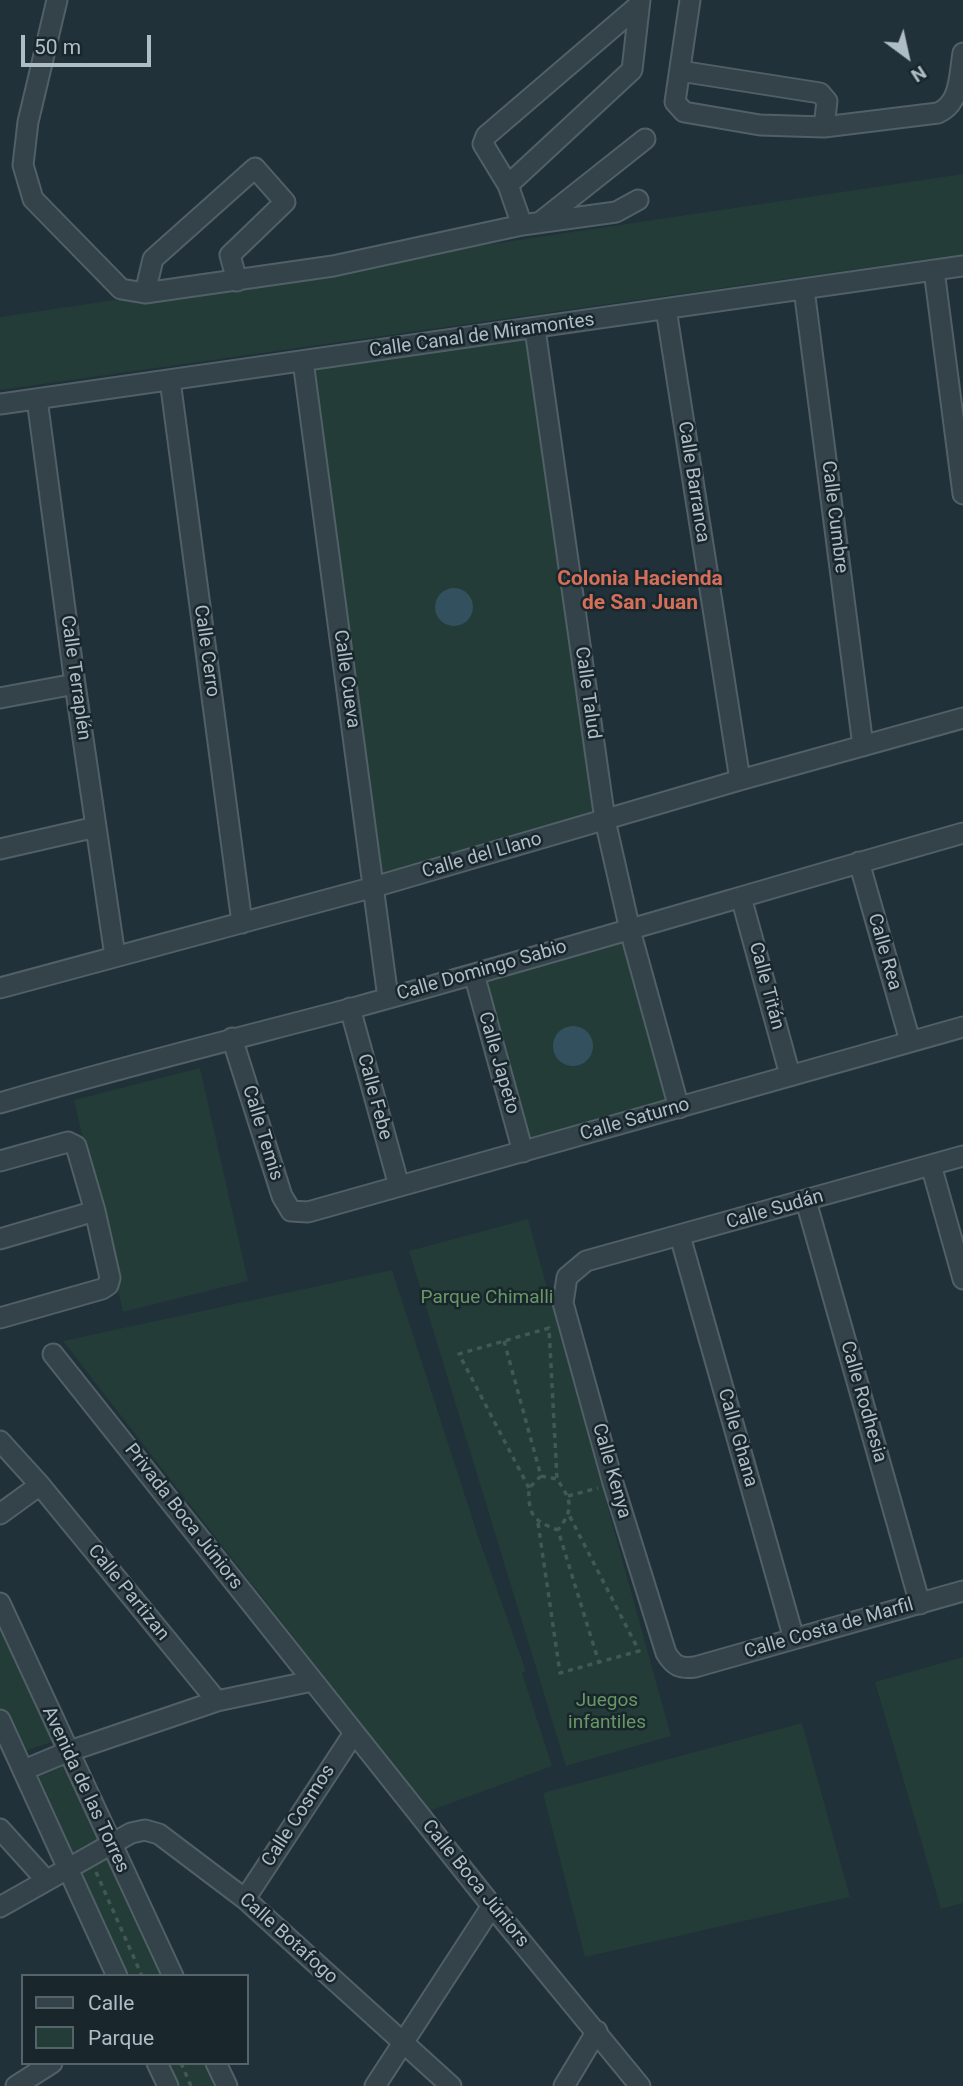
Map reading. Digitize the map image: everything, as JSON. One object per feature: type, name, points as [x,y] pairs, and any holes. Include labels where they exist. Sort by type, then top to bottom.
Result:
[{"type":"street","points":[[57,0],[28,122],[23,165],[33,199],[121,289],[145,293],[333,266],[531,224],[616,212],[638,200]]},
{"type":"street","points":[[690,0],[675,102],[684,112],[760,125],[824,127],[938,113],[946,110],[956,97],[963,53]]},
{"type":"street","points":[[508,185],[632,70],[639,3]]},
{"type":"street","points":[[531,224],[483,144],[486,136],[639,3]]},
{"type":"street","points":[[680,71],[820,93],[827,101],[824,127]]},
{"type":"street","points":[[531,224],[645,139]]},
{"type":"street","points":[[145,293],[153,259],[255,168],[285,202],[230,255],[237,281]]},
{"type":"street","name":"Calle Canal de Miramontes","points":[[0,404],[963,266]]},
{"type":"street","points":[[934,270],[963,495]]},
{"type":"street","name":"Calle Cumbre","points":[[804,289],[863,746]]},
{"type":"street","name":"Calle Barranca","points":[[666,309],[740,780]]},
{"type":"street","name":"Calle Talud","points":[[535,329],[605,820],[630,930],[679,1108]]},
{"type":"street","name":"Calle Cueva","points":[[303,361],[388,998]]},
{"type":"street","name":"Calle Cerro","points":[[170,380],[242,923]]},
{"type":"street","name":"Calle Terraplén","points":[[37,399],[115,956]]},
{"type":"street","points":[[0,698],[75,684]]},
{"type":"street","name":"Calle del Llano","points":[[0,988],[374,887],[963,718]]},
{"type":"street","points":[[0,849],[96,827]]},
{"type":"street","name":"Calle Domingo Sabio","points":[[0,1102],[97,1073],[474,974],[963,833]]},
{"type":"street","name":"Calle Rea","points":[[859,862],[910,1041]]},
{"type":"street","name":"Calle Titán","points":[[741,897],[790,1076]]},
{"type":"street","name":"Calle Japeto","points":[[474,974],[523,1152]]},
{"type":"street","name":"Calle Febe","points":[[350,1008],[399,1186]]},
{"type":"street","name":"Calle Saturno","points":[[308,1212],[963,1027]]},
{"type":"street","name":"Calle Temis","points":[[232,1038],[282,1196],[291,1211],[308,1212]]},
{"type":"street","points":[[0,1161],[68,1142],[76,1146],[110,1278],[102,1289],[0,1318]]},
{"type":"street","name":"Calle Sudán","points":[[586,1261],[963,1156]]},
{"type":"street","points":[[931,1165],[963,1279]]},
{"type":"street","name":"Calle Rodhesia","points":[[806,1201],[920,1604]]},
{"type":"street","points":[[0,1239],[94,1211]]},
{"type":"street","name":"Calle Ghana","points":[[680,1236],[794,1639]]},
{"type":"street","name":"Calle Kenya","points":[[586,1261],[567,1277],[563,1303],[613,1483],[666,1653],[672,1663],[683,1669],[695,1667]]},
{"type":"street","name":"Privada Boca Júniors","points":[[53,1354],[312,1681]]},
{"type":"street","name":"Calle Partizan","points":[[0,1441],[40,1485],[217,1701]]},
{"type":"street","points":[[0,1514],[40,1485]]},
{"type":"street","name":"Calle Costa de Marfil","points":[[695,1667],[963,1591]]},
{"type":"street","name":"Avenida de las Torres","points":[[0,1603],[172,1974]]},
{"type":"street","points":[[23,1770],[67,1752],[217,1701],[312,1681]]},
{"type":"street","name":"Calle Boca Júniors","points":[[312,1681],[640,2086]]},
{"type":"street","points":[[0,1720],[116,1974]]},
{"type":"street","name":"Calle Cosmos","points":[[245,1899],[354,1732]]},
{"type":"street","points":[[0,1829],[46,1880]]},
{"type":"street","name":"Calle Botafogo","points":[[0,1907],[138,1831],[159,1833],[245,1899],[451,2086]]},
{"type":"street","points":[[374,2086],[492,1906]]},
{"type":"street","points":[[564,2086],[597,2031]]},
{"type":"street","points":[[16,2086],[49,2065]]},
{"type":"street","points":[[158,2065],[168,2086]]},
{"type":"street","points":[[217,2065],[227,2086]]},
{"type":"path","points":[[549,1328],[557,1479],[569,1496],[569,1515],[639,1651],[560,1673],[538,1523],[528,1507],[529,1488],[459,1354],[504,1341],[549,1328]]},
{"type":"path","points":[[504,1341],[541,1476]]},
{"type":"path","points":[[541,1476],[557,1479]]},
{"type":"path","points":[[529,1488],[541,1476]]},
{"type":"path","points":[[569,1496],[613,1483]]},
{"type":"path","points":[[558,1530],[569,1515]]},
{"type":"path","points":[[538,1523],[558,1530]]},
{"type":"path","points":[[558,1530],[599,1663]]},
{"type":"path","points":[[89,1857],[141,1974]]},
{"type":"path","points":[[182,2065],[191,2086]]},
{"type":"green space","points":[[963,174],[963,254],[0,390],[0,317]]},
{"type":"green space","points":[[532,336],[597,816],[381,882],[309,366]]},
{"type":"green space","points":[[629,933],[677,1107],[524,1151],[478,976]]},
{"type":"green space","points":[[200,1068],[248,1281],[123,1312],[74,1100]]},
{"type":"green space","name":"Parque Chimalli","points":[[528,1219],[671,1736],[566,1766],[409,1251]]},
{"type":"green space","points":[[392,1270],[479,1539],[526,1671],[522,1673],[552,1766],[429,1811],[63,1341]]},
{"type":"green space","points":[[0,1597],[64,1738],[6,1757],[0,1743]]},
{"type":"green space","points":[[963,1657],[963,1903],[941,1909],[875,1682]]},
{"type":"green space","points":[[802,1723],[850,1897],[585,1957],[543,1793]]},
{"type":"green space","points":[[76,1744],[118,1831],[58,1865],[12,1766]]},
{"type":"green space","points":[[124,1847],[185,1974],[105,1974],[65,1880]]},
{"type":"green space","points":[[146,2065],[226,2065],[235,2086],[156,2086]]},
{"type":"water","points":[[454,588],[467,594],[473,607],[467,620],[454,626],[441,620],[435,607],[441,594]]},
{"type":"water","points":[[573,1026],[581,1027],[587,1032],[592,1038],[592,1054],[587,1060],[581,1065],[573,1066],[565,1065],[559,1060],[554,1054],[553,1046],[554,1038],[559,1032],[565,1027]]},
{"type":"district","name":"Colonia Hacienda de San Juan","points":[[640,592]]},
{"type":"park label","name":"Juegos infantiles","points":[[607,1712]]}]
